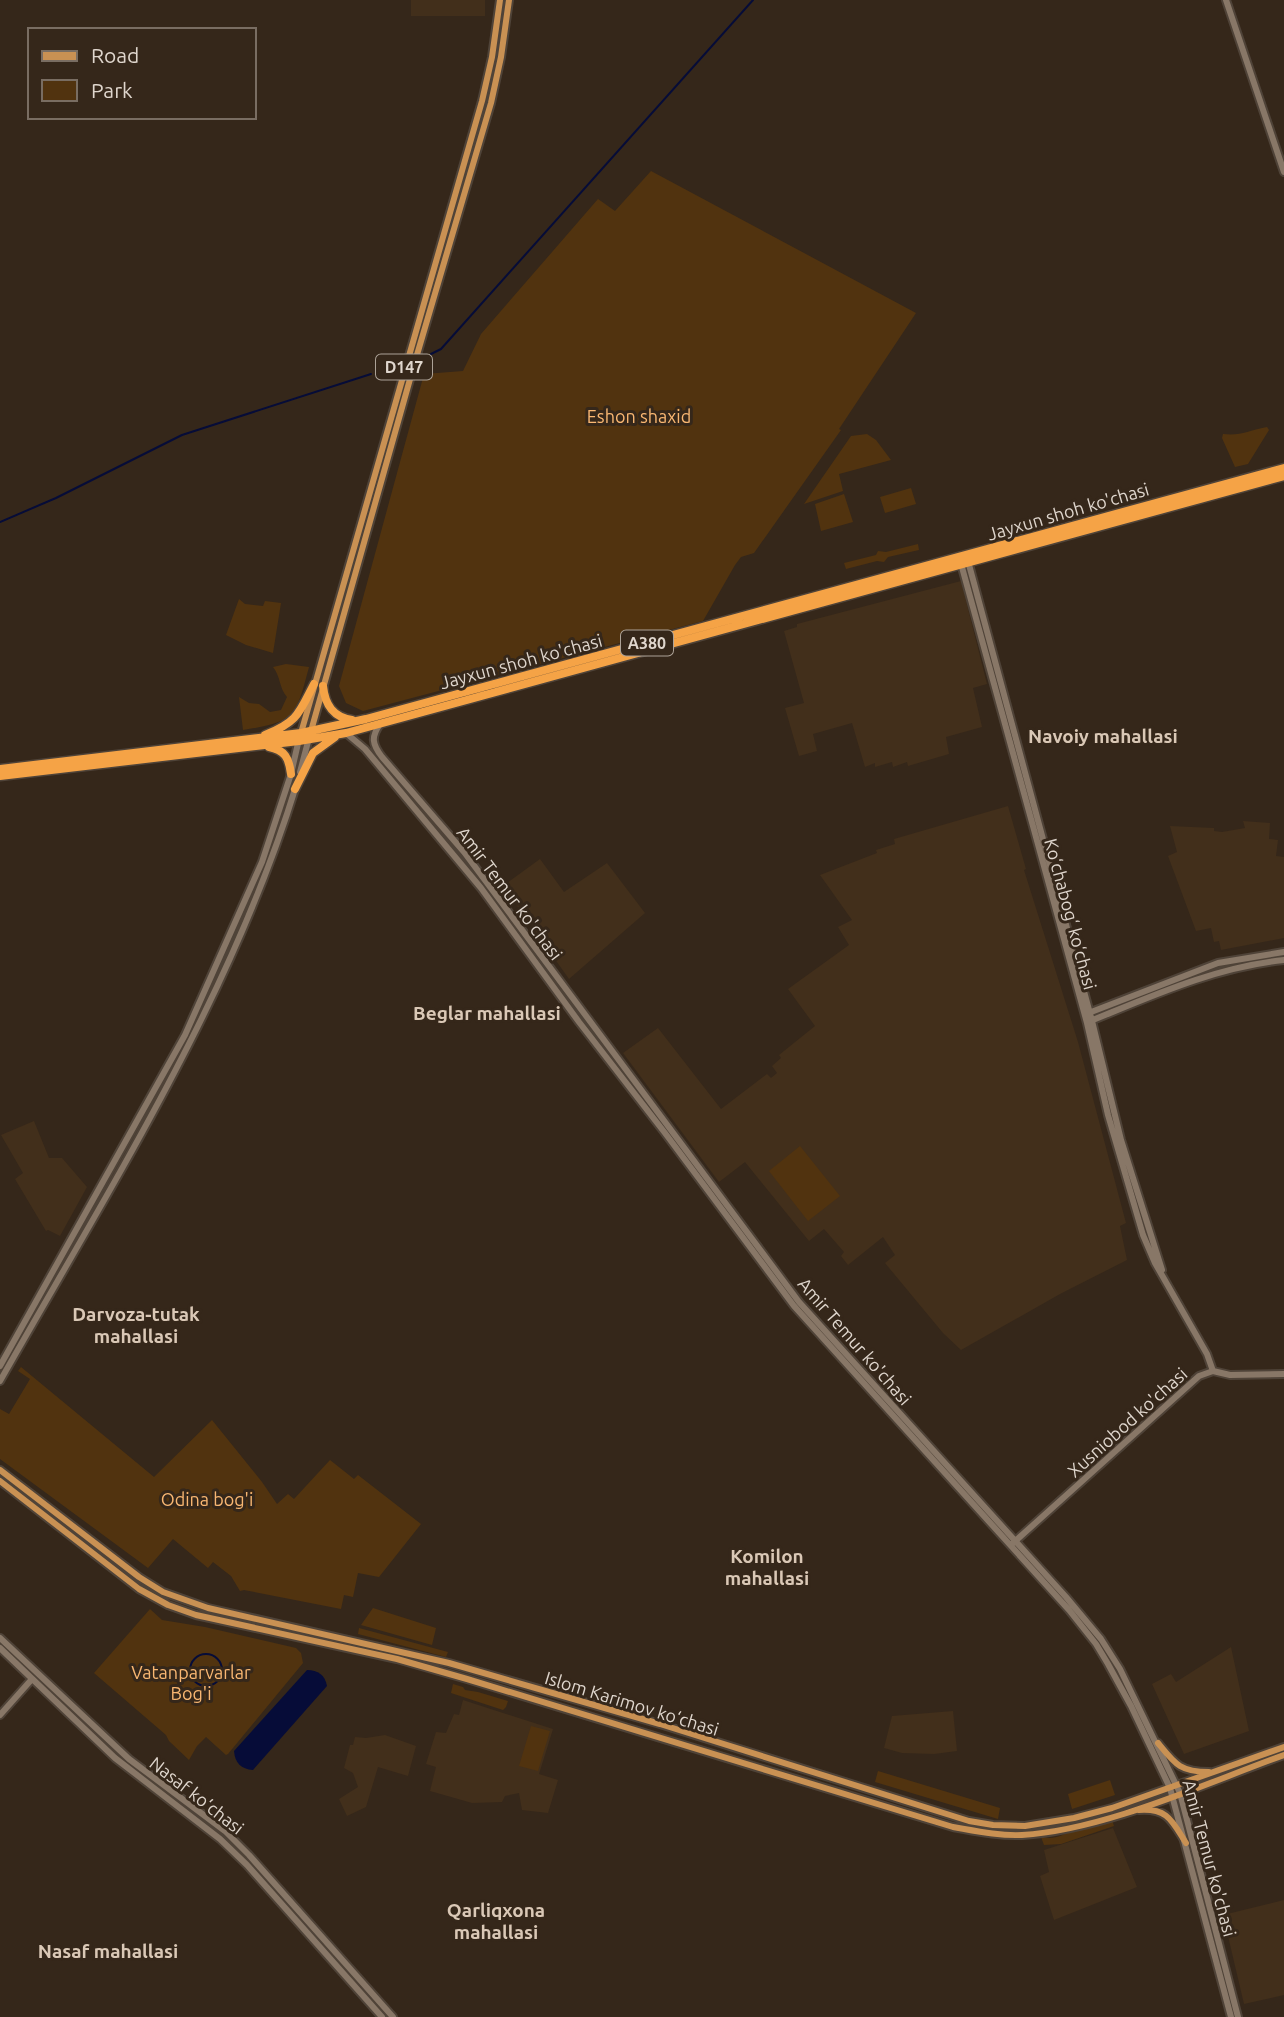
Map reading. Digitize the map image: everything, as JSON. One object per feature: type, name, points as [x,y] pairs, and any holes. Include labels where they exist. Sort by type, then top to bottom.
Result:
[{"type":"highway","name":"Jayxun shoh ko'chasi","points":[[964,561],[1284,468]]},
{"type":"highway","name":"Jayxun shoh ko'chasi","points":[[305,736],[1284,476]]},
{"type":"highway","name":"Jayxun shoh ko'chasi","points":[[0,776],[256,742],[342,734],[707,630]]},
{"type":"highway","points":[[319,685],[328,708],[336,715],[348,720],[366,719]]},
{"type":"highway","points":[[256,742],[296,718],[319,685]]},
{"type":"highway","points":[[295,789],[313,753],[342,734]]},
{"type":"highway","points":[[256,742],[280,750],[289,761],[291,774]]},
{"type":"highway","name":"Jayxun shoh ko'chasi","points":[[0,769],[256,742]]},
{"type":"main road","name":"D147","points":[[305,736],[482,101],[492,57],[500,0]]},
{"type":"main road","name":"D147","points":[[319,685],[491,103],[509,0]]},
{"type":"main road","points":[[1226,0],[1284,172]]},
{"type":"main road","points":[[482,101],[491,103]]},
{"type":"main road","points":[[462,171],[471,174]]},
{"type":"main road","name":"Ko‘chabog‘ ko‘chasi","points":[[964,561],[1087,1014],[1118,1154],[1143,1235],[1207,1354],[1213,1371]]},
{"type":"main road","name":"Amir Temur ko'chasi","points":[[380,724],[373,735],[375,748],[464,852],[612,1058]]},
{"type":"main road","name":"Amir Temur ko'chasi","points":[[342,734],[365,749],[448,847],[799,1301],[1096,1644],[1175,1790],[1231,2017]]},
{"type":"main road","points":[[179,1056],[262,862],[305,736]]},
{"type":"main road","points":[[0,1381],[179,1056],[262,886],[295,789],[305,736]]},
{"type":"main road","points":[[1087,1014],[1218,963],[1284,952]]},
{"type":"main road","points":[[1089,1022],[1222,971],[1284,960]]},
{"type":"main road","points":[[0,1366],[43,1299]]},
{"type":"main road","name":"Xusniobod ko'chasi","points":[[1012,1544],[1199,1376],[1213,1371],[1230,1375],[1284,1374]]},
{"type":"main road","name":"Islom Karimov ko‘chasi","points":[[0,1470],[163,1592],[208,1608],[449,1662],[682,1731],[950,1816],[993,1825],[1025,1826],[1074,1818],[1175,1790],[1284,1755]]},
{"type":"main road","name":"Islom Karimov ko‘chasi","points":[[0,1480],[153,1598],[196,1615],[397,1659],[953,1827],[995,1835],[1023,1835],[1068,1828],[1126,1811],[1214,1772],[1284,1746]]},
{"type":"main road","name":"Amir Temur ko'chasi","points":[[1012,1544],[1101,1639],[1120,1669],[1158,1744],[1175,1790],[1238,2017]]},
{"type":"main road","points":[[252,1628],[254,1618]]},
{"type":"main road","name":"Nasaf ko‘chasi","points":[[0,1637],[129,1759],[233,1839],[393,2017]]},
{"type":"main road","name":"Nasaf ko‘chasi","points":[[0,1648],[115,1758],[220,1839],[247,1865],[383,2017]]},
{"type":"main road","points":[[0,1715],[32,1679]]},
{"type":"main road","points":[[1158,1744],[1185,1770],[1214,1772]]},
{"type":"main road","points":[[1126,1811],[1161,1811],[1171,1820],[1186,1843]]},
{"type":"shaded area","points":[[411,0],[485,0],[485,16],[411,16]]},
{"type":"shaded area","points":[[961,581],[987,684],[973,688],[982,727],[946,737],[949,754],[908,766],[907,762],[893,767],[892,762],[875,767],[875,763],[865,767],[852,723],[813,734],[817,751],[799,756],[785,708],[804,703],[784,631],[797,627],[797,624]]},
{"type":"shaded area","points":[[1008,806],[1026,869],[1024,870],[1078,1042],[1126,1223],[1120,1226],[1127,1260],[961,1350],[943,1333],[885,1263],[895,1255],[883,1237],[848,1265],[841,1256],[844,1252],[824,1229],[809,1241],[745,1162],[719,1182],[623,1053],[658,1028],[721,1109],[767,1074],[771,1078],[777,1073],[772,1066],[781,1058],[779,1055],[815,1026],[788,989],[849,945],[838,927],[852,920],[820,875],[877,853],[876,850],[895,844],[894,839]]},
{"type":"shaded area","points":[[1243,821],[1270,823],[1269,839],[1278,840],[1276,856],[1284,857],[1284,938],[1221,950],[1219,941],[1214,942],[1211,928],[1196,931],[1168,856],[1177,852],[1170,826],[1214,828],[1214,831],[1222,832],[1245,828]]},
{"type":"shaded area","points":[[540,859],[564,892],[607,863],[645,913],[569,979],[503,886]]},
{"type":"shaded area","points":[[34,1121],[49,1158],[62,1158],[87,1187],[60,1236],[46,1231],[15,1179],[23,1173],[1,1135]]},
{"type":"shaded area","points":[[1231,1647],[1249,1731],[1184,1754],[1152,1684],[1171,1674],[1176,1682]]},
{"type":"shaded area","points":[[307,1670],[320,1674],[327,1686],[253,1770],[242,1767],[237,1762],[234,1751]]},
{"type":"shaded area","points":[[463,1700],[553,1729],[539,1774],[558,1780],[548,1813],[522,1810],[519,1793],[505,1796],[502,1802],[472,1803],[430,1791],[436,1767],[426,1764],[436,1732],[446,1733],[454,1714],[459,1715]]},
{"type":"shaded area","points":[[953,1711],[957,1751],[934,1754],[902,1753],[884,1748],[892,1716]]},
{"type":"shaded area","points":[[385,1735],[416,1746],[408,1776],[378,1767],[366,1807],[347,1816],[339,1799],[358,1787],[353,1773],[344,1768],[350,1745],[353,1745],[355,1737]]},
{"type":"shaded area","points":[[1113,1828],[1137,1887],[1054,1920],[1040,1876],[1049,1872],[1044,1850]]},
{"type":"shaded area","points":[[1284,1900],[1284,1995],[1244,2004],[1223,1915]]},
{"type":"green space","name":"Eshon shaxid","points":[[651,171],[916,313],[839,429],[841,430],[754,553],[741,557],[735,565],[703,621],[363,711],[346,703],[339,686],[424,374],[463,371],[481,334],[598,199],[615,211]]},
{"type":"green space","points":[[1267,427],[1269,430],[1248,464],[1235,467],[1222,438],[1223,434],[1240,434]]},
{"type":"green space","points":[[867,434],[876,440],[891,460],[839,474],[843,491],[804,504],[851,436]]},
{"type":"green space","points":[[911,488],[916,504],[885,513],[880,497]]},
{"type":"green space","points":[[844,494],[853,522],[821,531],[815,504]]},
{"type":"green space","points":[[918,544],[919,550],[888,557],[884,562],[877,561],[846,569],[844,563],[876,555],[878,551],[886,552]]},
{"type":"green space","points":[[239,599],[245,604],[263,606],[265,601],[281,603],[273,653],[246,645],[226,635]]},
{"type":"green space","points":[[286,664],[309,667],[301,696],[291,714],[274,724],[243,730],[239,697],[249,703],[259,704],[270,712],[281,710],[287,697],[273,667]]},
{"type":"green space","points":[[800,1146],[840,1196],[808,1221],[769,1171]]},
{"type":"green space","name":"Odina bog'i","points":[[21,1367],[154,1477],[212,1420],[277,1504],[288,1494],[294,1499],[330,1460],[354,1479],[358,1475],[421,1524],[379,1577],[358,1573],[353,1597],[344,1595],[341,1609],[240,1591],[231,1576],[213,1562],[208,1568],[173,1539],[148,1568],[0,1459],[0,1409],[9,1414],[30,1379],[18,1371]]},
{"type":"green space","points":[[373,1608],[436,1628],[432,1645],[361,1625]]},
{"type":"green space","name":"Vatanparvarlar Bog'i","points":[[150,1609],[162,1620],[296,1648],[301,1653],[303,1663],[228,1754],[206,1737],[189,1760],[166,1735],[94,1673]]},
{"type":"green space","points":[[359,1628],[448,1652],[446,1657],[358,1634]]},
{"type":"green space","points":[[453,1684],[465,1690],[508,1701],[506,1707],[503,1710],[451,1693]]},
{"type":"green space","points":[[531,1726],[550,1731],[538,1771],[519,1766]]},
{"type":"green space","points":[[878,1771],[1000,1808],[998,1819],[875,1782]]},
{"type":"green space","points":[[1110,1780],[1115,1795],[1072,1809],[1068,1794]]},
{"type":"green space","points":[[1112,1820],[1114,1826],[1061,1844],[1044,1845],[1041,1837],[1054,1837]]},
{"type":"waterway","points":[[431,354],[441,349],[753,0]]},
{"type":"waterway","points":[[0,522],[56,498],[182,435],[371,374]]},
{"type":"waterway","points":[[206,1654],[217,1659],[222,1670],[217,1681],[206,1686],[195,1681],[190,1670],[195,1659],[206,1654]]},
{"type":"district","name":"Navoiy mahallasi","points":[[1103,736]]},
{"type":"district","name":"Beglar mahallasi","points":[[487,1013]]},
{"type":"district","name":"Darvoza-tutak mahallasi","points":[[136,1325]]},
{"type":"district","name":"Komilon mahallasi","points":[[767,1567]]},
{"type":"district","name":"Qarliqxona mahallasi","points":[[496,1921]]},
{"type":"district","name":"Nasaf mahallasi","points":[[108,1951]]}]
